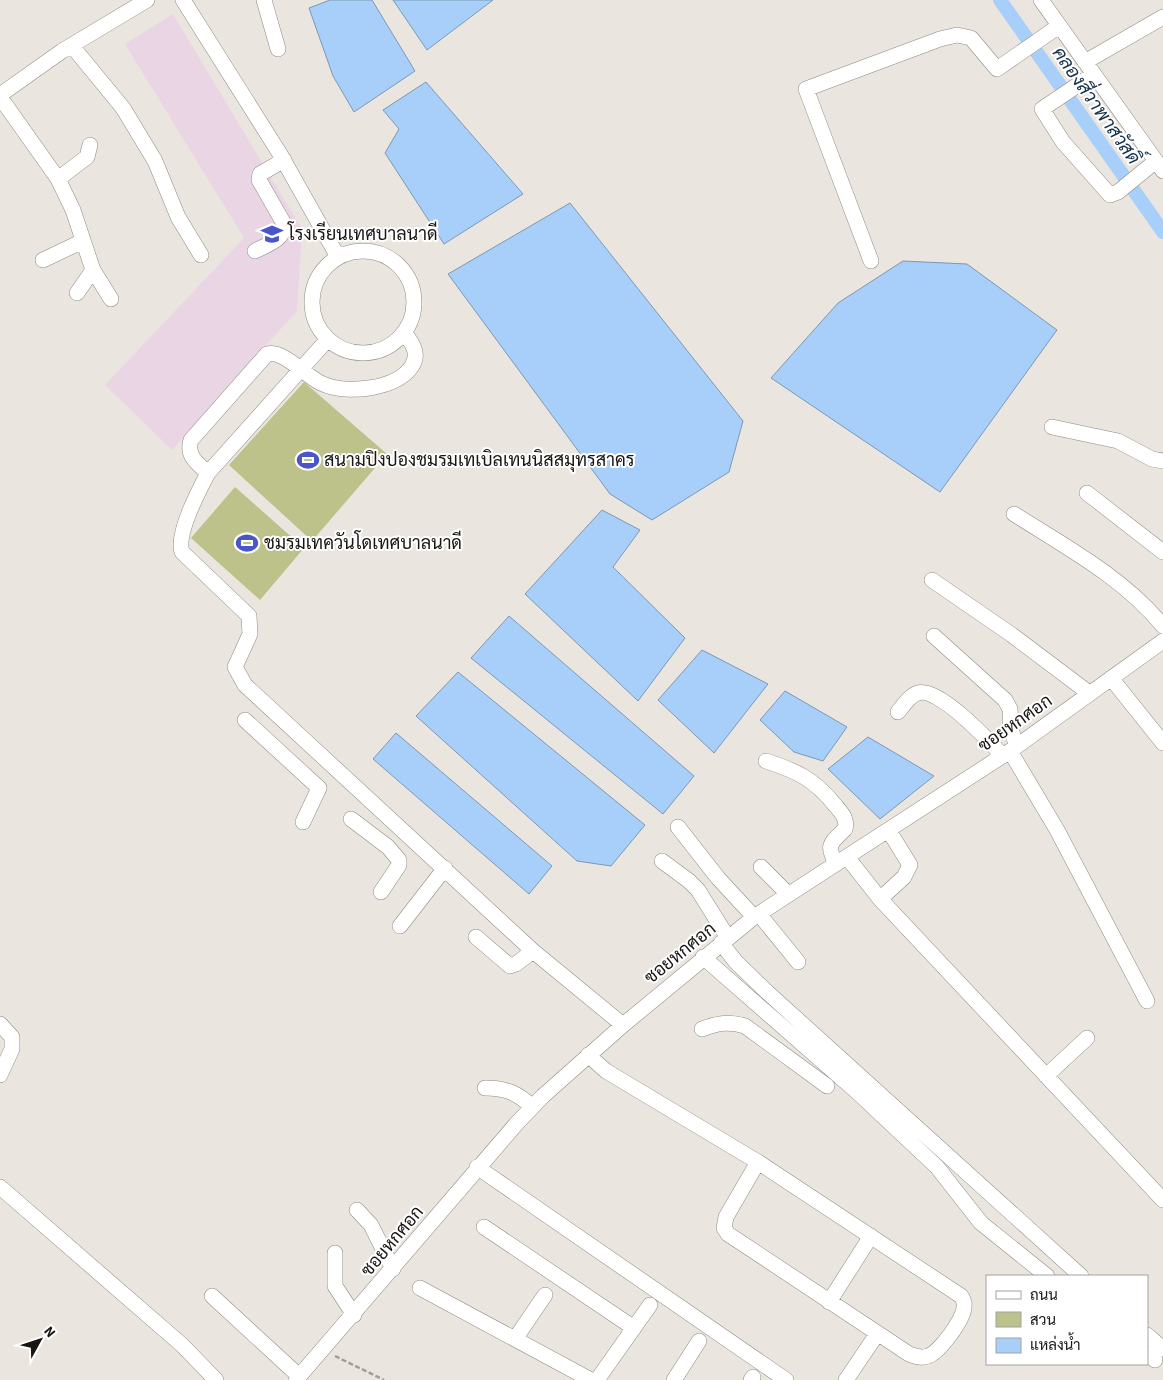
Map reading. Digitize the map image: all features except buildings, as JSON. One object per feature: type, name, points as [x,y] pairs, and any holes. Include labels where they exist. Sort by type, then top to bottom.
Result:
[{"type":"street","points":[[111,299],[93,270],[73,210],[58,179],[0,96],[72,46],[121,6],[148,0]]},
{"type":"street","points":[[183,0],[284,160],[338,256]]},
{"type":"street","points":[[264,0],[278,49]]},
{"type":"street","points":[[1041,0],[1055,30],[1089,68],[1155,168],[1114,195],[1110,195],[1063,142],[1042,111],[1081,83],[1089,68],[1163,17]]},
{"type":"street","points":[[871,261],[806,89],[940,39],[956,35],[971,38],[997,69],[1055,30]]},
{"type":"street","points":[[72,46],[127,116],[155,161],[178,217],[201,255]]},
{"type":"street","points":[[58,179],[87,157],[90,145]]},
{"type":"street","points":[[255,251],[282,235],[285,229],[283,222],[258,180],[260,174],[284,160]]},
{"type":"street","points":[[42,260],[83,241]]},
{"type":"street","points":[[357,251],[367,251],[386,256],[401,268],[407,276],[413,295],[412,314],[404,332],[381,349],[363,353],[344,349],[321,332],[313,314],[312,295],[314,286],[324,268],[338,256],[357,251]]},
{"type":"street","points":[[77,293],[93,270]]},
{"type":"street","points":[[208,473],[192,457],[188,448],[191,440],[267,354],[274,353],[282,356],[322,384],[339,388],[361,388],[384,384],[400,378],[411,368],[416,359],[414,347],[404,332]]},
{"type":"street","points":[[328,339],[299,369],[208,473],[199,490],[183,534],[180,544],[182,552],[249,616],[250,634],[235,667],[238,675],[257,696],[533,951],[623,1024]]},
{"type":"street","points":[[1052,427],[1118,441],[1152,459],[1163,461]]},
{"type":"street","points":[[1087,492],[1163,552]]},
{"type":"street","points":[[1014,514],[1113,579],[1147,606],[1163,626]]},
{"type":"street","points":[[932,580],[1012,635],[1089,693]]},
{"type":"street","points":[[934,636],[1005,700],[1010,709],[1011,752]]},
{"type":"street","name":"ซอยหกศอก","points":[[298,1378],[393,1269],[487,1174],[532,1107],[596,1063],[623,1024],[707,960],[728,948],[759,917],[788,894],[892,835],[1011,752],[1089,693],[1163,641]]},
{"type":"street","points":[[1111,678],[1163,744]]},
{"type":"street","points":[[898,712],[914,694],[930,692],[1011,752],[1057,830],[1147,1001]]},
{"type":"street","points":[[245,720],[318,788]]},
{"type":"street","points":[[766,762],[792,770],[811,780],[844,817],[846,824],[845,829],[830,846],[829,850],[862,877],[880,899],[1163,1200]]},
{"type":"street","points":[[303,822],[318,788],[333,766]]},
{"type":"street","points":[[350,819],[388,847],[397,856],[399,865],[381,892]]},
{"type":"street","points":[[678,828],[718,878],[759,917],[798,962]]},
{"type":"street","points":[[388,847],[404,830]]},
{"type":"street","points":[[880,899],[908,871],[910,865],[892,835]]},
{"type":"street","points":[[662,861],[698,890],[728,948],[1080,1275]]},
{"type":"street","points":[[761,867],[788,894]]},
{"type":"street","points":[[400,926],[445,868]]},
{"type":"street","points":[[476,938],[510,966],[516,964],[533,951]]},
{"type":"street","points":[[707,960],[855,1090],[937,1167],[981,1223],[1046,1275]]},
{"type":"street","points":[[745,1026],[761,1007]]},
{"type":"street","points":[[702,1029],[721,1023],[733,1022],[745,1026],[827,1086]]},
{"type":"street","points":[[0,1024],[12,1037],[12,1049],[0,1075]]},
{"type":"street","points":[[1046,1076],[1087,1038]]},
{"type":"street","points":[[596,1063],[758,1162],[961,1296],[964,1308],[944,1343],[928,1356],[919,1358],[909,1354],[728,1234],[724,1228],[726,1217],[758,1162]]},
{"type":"street","points":[[485,1088],[508,1090],[521,1096],[532,1107]]},
{"type":"street","points":[[487,1174],[786,1380]]},
{"type":"street","points":[[0,1188],[182,1345],[216,1380]]},
{"type":"street","points":[[357,1210],[371,1225],[393,1269]]},
{"type":"street","points":[[484,1227],[634,1328]]},
{"type":"street","points":[[829,1302],[871,1236]]},
{"type":"street","points":[[335,1253],[335,1286],[354,1315]]},
{"type":"street","points":[[420,1288],[591,1380]]},
{"type":"street","points":[[515,1339],[545,1295]]},
{"type":"street","points":[[212,1296],[298,1378]]},
{"type":"street","points":[[597,1380],[650,1305]]},
{"type":"street","points":[[846,1380],[877,1334]]},
{"type":"street","points":[[1148,1337],[1155,1354]]},
{"type":"street","points":[[674,1380],[699,1341]]},
{"type":"path","points":[[324,1349],[384,1380]]},
{"type":"shaded area","name":"โรงเรียนเทศบาลนาดี","points":[[173,14],[302,229],[297,311],[172,450],[105,385],[244,238],[125,44]]},
{"type":"green space","name":"สนามปิงปองชมรมเทเบิลเทนนิสสมุทรสาคร","points":[[304,382],[387,454],[312,541],[229,465]]},
{"type":"green space","name":"ชมรมเทควันโดเทศบาลนาดี","points":[[235,487],[304,548],[260,600],[191,538]]},
{"type":"water","points":[[330,0],[372,0],[415,71],[354,112],[333,76],[309,8]]},
{"type":"water","points":[[393,0],[493,0],[427,50]]},
{"type":"water","points":[[426,82],[523,194],[444,244],[385,153],[399,129],[383,110]]},
{"type":"water","points":[[570,203],[743,421],[729,472],[652,520],[610,494],[448,274]]},
{"type":"water","points":[[903,261],[967,264],[1057,330],[940,492],[771,378],[838,303]]},
{"type":"water","points":[[602,510],[640,530],[613,567],[685,638],[638,701],[525,594]]},
{"type":"water","points":[[509,616],[694,776],[663,814],[471,658]]},
{"type":"water","points":[[702,650],[768,684],[714,753],[658,700]]},
{"type":"water","points":[[458,672],[645,825],[611,866],[577,861],[416,716]]},
{"type":"water","points":[[785,691],[847,727],[823,761],[794,752],[760,720]]},
{"type":"water","points":[[396,733],[552,866],[529,894],[373,759]]},
{"type":"water","points":[[868,737],[934,776],[880,819],[828,769]]},
{"type":"waterway","name":"คลองสี่วาพาสวัสดิ์","points":[[1000,0],[1163,232]]},
{"type":"place","name":"โรงเรียนเทศบาลนาดี","points":[[272,234]]},
{"type":"place","name":"สนามปิงปองชมรมเทเบิลเทนนิสสมุทรสาคร","points":[[308,460]]},
{"type":"place","name":"ชมรมเทควันโดเทศบาลนาดี","points":[[247,543]]}]
